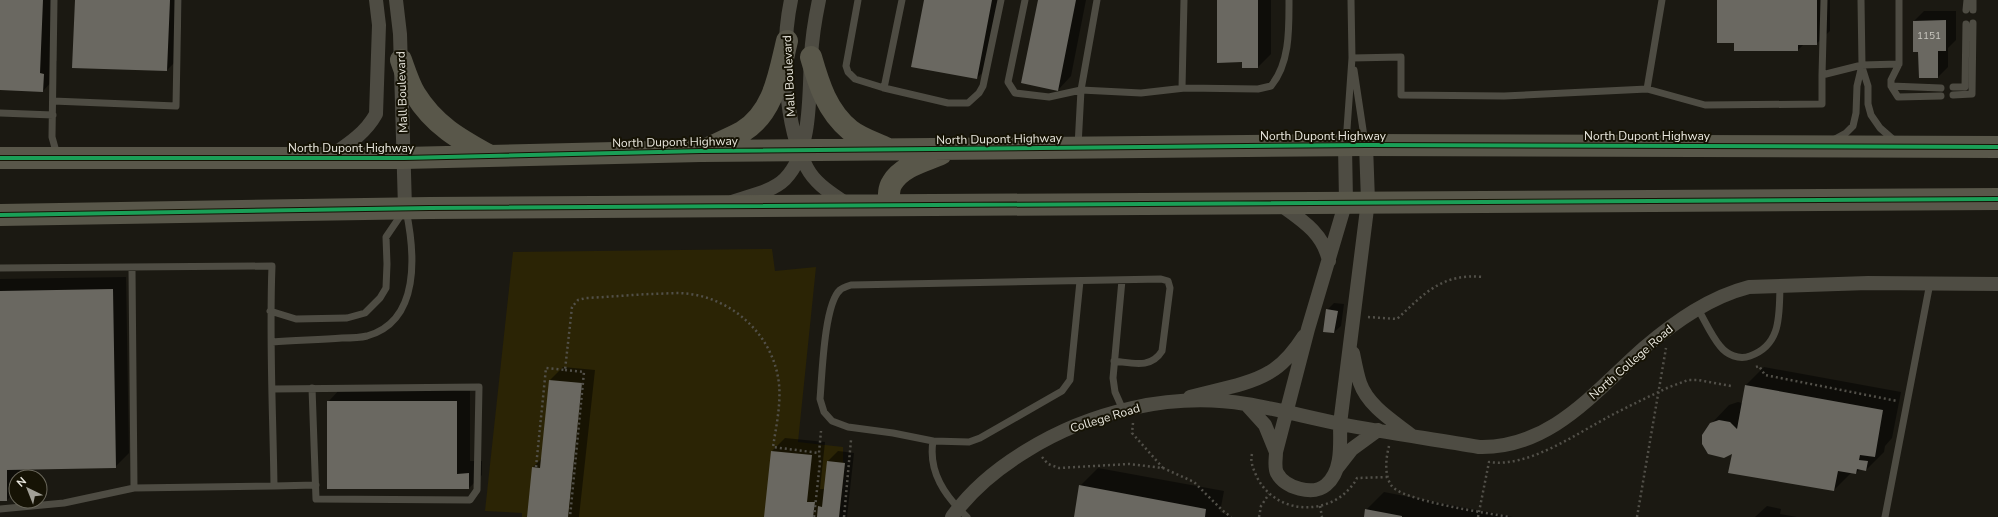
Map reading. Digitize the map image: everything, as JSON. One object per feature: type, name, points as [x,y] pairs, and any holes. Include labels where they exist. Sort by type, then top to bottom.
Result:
[{"type":"highway","points":[[702,151],[742,132],[758,120],[768,105],[776,87],[787,40]]},
{"type":"highway","points":[[811,58],[820,88],[832,112],[851,130],[889,150]]},
{"type":"highway","points":[[401,60],[414,93],[442,127],[456,138],[491,156]]},
{"type":"highway","name":"North Dupont Highway","points":[[0,158],[404,158],[702,151],[1356,145],[1998,147]]},
{"type":"highway","points":[[889,205],[892,183],[900,174],[907,168],[953,149]]},
{"type":"highway","points":[[0,215],[405,208],[1346,201],[1998,199]]},
{"type":"street","name":"Mall Boulevard","points":[[328,158],[358,137],[371,124],[376,114],[379,25],[376,0]]},
{"type":"street","name":"Mall Boulevard","points":[[396,0],[401,60],[405,208]]},
{"type":"street","name":"Mall Boulevard","points":[[790,0],[787,40],[789,113],[800,151],[808,169],[821,185],[848,205]]},
{"type":"street","name":"Mall Boulevard","points":[[718,206],[769,188],[784,181],[794,168],[808,122],[811,58],[819,0]]},
{"type":"street","points":[[1337,468],[1339,460],[1340,424],[1368,201],[1356,145]]},
{"type":"street","points":[[1356,145],[1346,201],[1308,329],[1288,412],[1276,452],[1275,466],[1277,473],[1284,481],[1294,487],[1304,490],[1317,489],[1326,486],[1352,448],[1378,430]]},
{"type":"street","points":[[1276,202],[1305,222],[1317,234],[1326,249],[1329,261]]},
{"type":"street","name":"North College Road","points":[[1340,424],[1492,448],[1534,436],[1551,429],[1568,417],[1645,347],[1670,328],[1698,309],[1734,291],[1749,286],[1930,283],[1998,284]]},
{"type":"street","points":[[1173,402],[1260,378],[1272,372],[1296,348],[1308,329]]},
{"type":"street","points":[[1350,344],[1360,384],[1367,397],[1378,409],[1412,436]]},
{"type":"street","name":"College Road","points":[[959,514],[971,493],[1010,461],[1037,444],[1089,420],[1123,410],[1173,402],[1246,404],[1288,412]]},
{"type":"street","points":[[1246,404],[1264,425],[1276,452]]},
{"type":"street","points":[[1288,412],[1340,424]]},
{"type":"lane","points":[[54,0],[52,137],[58,159]]},
{"type":"lane","points":[[53,101],[176,106],[178,0]]},
{"type":"lane","points":[[858,0],[846,66],[848,72],[855,79],[884,88],[948,103],[961,104],[973,99],[983,86],[1001,0]]},
{"type":"lane","points":[[884,88],[902,0]]},
{"type":"lane","points":[[1025,0],[1008,82],[1015,93],[1049,97],[1081,90],[1142,93],[1182,88],[1258,89],[1271,86],[1279,77],[1289,36],[1289,0]]},
{"type":"lane","points":[[1078,148],[1081,90],[1097,0]]},
{"type":"lane","points":[[1182,88],[1184,0]]},
{"type":"lane","points":[[1351,0],[1356,145]]},
{"type":"lane","points":[[1647,89],[1662,0]]},
{"type":"lane","points":[[1352,58],[1401,57],[1401,95],[1504,96],[1647,89],[1705,105],[1822,104],[1824,0]]},
{"type":"lane","points":[[1808,147],[1838,138],[1853,126],[1856,113],[1857,86],[1862,65],[1861,0]]},
{"type":"lane","points":[[1891,86],[1941,92],[1898,97],[1891,86],[1891,80],[1899,64],[1899,0]]},
{"type":"lane","points":[[1966,0],[1970,10],[1973,0]]},
{"type":"lane","points":[[1953,87],[1965,87],[1970,23],[1972,94],[1953,95]]},
{"type":"lane","points":[[1352,58],[1356,145]]},
{"type":"lane","points":[[1822,75],[1862,65],[1899,64]]},
{"type":"lane","points":[[1862,65],[1868,86],[1868,104],[1871,115],[1880,128],[1902,147]]},
{"type":"lane","points":[[0,113],[53,116]]},
{"type":"lane","points":[[270,311],[296,319],[347,318],[365,313],[380,298],[386,288],[386,237],[405,208]]},
{"type":"lane","points":[[272,342],[365,336],[388,326],[399,314],[407,298],[412,278],[412,241],[405,208]]},
{"type":"lane","points":[[0,268],[272,266],[270,311],[272,342],[274,486]]},
{"type":"lane","points":[[132,268],[134,488]]},
{"type":"lane","points":[[1080,281],[1070,380],[1067,386],[1062,391],[980,438],[969,442],[933,441],[893,433],[848,427],[832,421],[824,412],[820,399],[828,318],[833,299],[840,290],[851,285],[1161,279],[1168,281],[1170,288],[1162,351],[1158,358],[1151,363],[1136,364],[1114,361]]},
{"type":"lane","points":[[1122,280],[1113,378],[1115,392],[1123,410]]},
{"type":"lane","points":[[1885,517],[1930,283]]},
{"type":"lane","points":[[1698,309],[1720,346],[1731,355],[1747,358],[1760,353],[1773,339],[1777,328],[1780,286]]},
{"type":"lane","points":[[273,389],[312,388],[479,388],[477,490],[470,500],[316,499],[312,388]]},
{"type":"lane","points":[[933,441],[931,454],[934,470],[939,484],[959,514]]},
{"type":"lane","points":[[0,508],[64,503],[134,488],[316,485]]},
{"type":"path","points":[[1367,317],[1397,319],[1425,292],[1439,283],[1464,276],[1483,277]]},
{"type":"path","points":[[565,370],[572,307],[578,300],[586,298],[678,293],[709,298],[725,305],[748,321],[759,333],[773,358],[779,383],[779,396],[773,447],[819,453]]},
{"type":"path","points":[[1637,517],[1670,328]]},
{"type":"path","points":[[1750,368],[1759,366],[1765,375],[1898,401]]},
{"type":"path","points":[[536,467],[546,368],[584,372],[570,517]]},
{"type":"path","points":[[1478,517],[1489,462],[1508,462],[1540,453],[1660,392],[1688,380],[1698,380],[1731,386]]},
{"type":"path","points":[[1132,424],[1132,433],[1164,468]]},
{"type":"path","points":[[814,517],[820,462],[819,453],[821,432]]},
{"type":"path","points":[[844,517],[851,440]]},
{"type":"path","points":[[1390,444],[1386,467],[1387,477],[1391,486],[1403,494],[1509,517]]},
{"type":"path","points":[[1039,453],[1048,464],[1059,468],[1129,464],[1164,468],[1194,482],[1230,517]]},
{"type":"path","points":[[1357,478],[1387,477]]},
{"type":"path","points":[[1260,517],[1261,506],[1268,494]]},
{"type":"path","points":[[1320,506],[1322,517]]},
{"type":"shaded area","points":[[772,249],[775,271],[816,267],[798,442],[843,447],[843,462],[845,463],[839,517],[522,517],[522,513],[485,511],[513,252]]},
{"type":"building","points":[[0,0],[43,0],[40,73],[44,74],[43,92],[0,90]]},
{"type":"building","points":[[75,0],[170,0],[167,71],[72,68]]},
{"type":"building","points":[[924,0],[992,0],[977,79],[911,67]]},
{"type":"building","points":[[1038,0],[1076,0],[1058,91],[1021,83]]},
{"type":"building","points":[[1217,0],[1258,0],[1258,68],[1242,68],[1242,62],[1217,63]]},
{"type":"building","points":[[1717,0],[1817,0],[1817,45],[1798,45],[1798,51],[1734,51],[1734,43],[1717,43]]},
{"type":"building","points":[[1946,20],[1946,51],[1938,51],[1938,78],[1919,78],[1918,52],[1913,52],[1913,21]]},
{"type":"building","points":[[113,289],[116,468],[8,469],[7,501],[0,501],[0,291]]},
{"type":"building","points":[[1326,309],[1338,311],[1334,333],[1323,332]]},
{"type":"building","points":[[549,380],[582,383],[568,517],[527,517],[532,467],[540,468]]},
{"type":"building","points":[[1745,385],[1883,410],[1875,457],[1860,455],[1859,460],[1868,461],[1866,471],[1857,469],[1856,474],[1838,471],[1834,491],[1728,473],[1732,454],[1724,458],[1708,454],[1702,444],[1702,435],[1710,423],[1719,420],[1730,422],[1737,429]]},
{"type":"building","points":[[327,401],[457,401],[457,474],[469,473],[469,489],[327,489]]},
{"type":"building","points":[[771,451],[812,455],[807,502],[815,502],[813,517],[764,517]]},
{"type":"building","points":[[827,461],[845,463],[839,517],[817,517],[818,506],[822,507]]},
{"type":"building","points":[[1079,485],[1206,509],[1205,517],[1074,517]]},
{"type":"building","points":[[1365,509],[1402,516],[1402,517],[1364,517]]},
{"type":"cycle path","points":[[0,158],[404,158],[701,151],[1366,145],[1998,147]]},
{"type":"cycle path","points":[[0,215],[429,208],[1998,199]]}]
